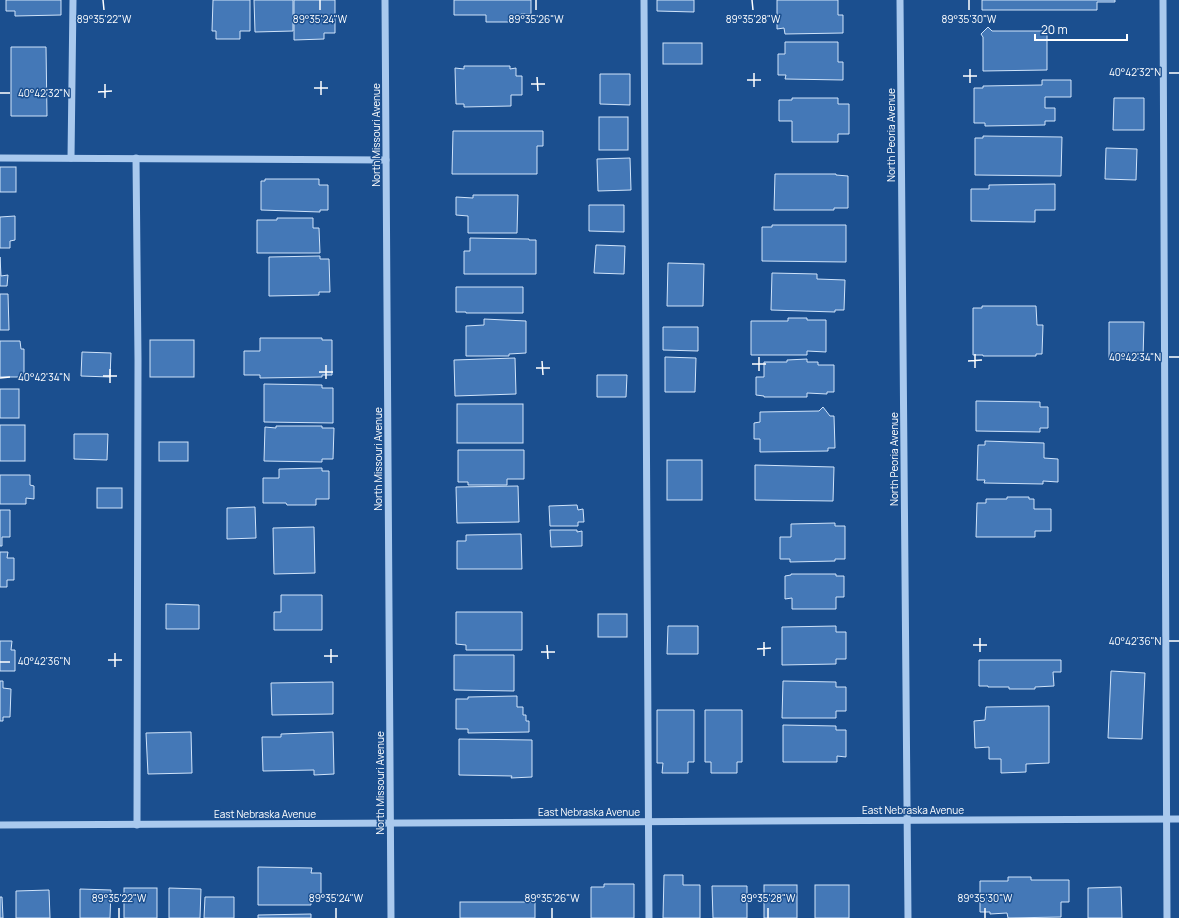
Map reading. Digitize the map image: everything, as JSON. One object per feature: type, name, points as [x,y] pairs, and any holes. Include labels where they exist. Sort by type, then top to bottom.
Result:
[{"type":"street","points":[[71,158],[73,0]]},
{"type":"street","name":"North Missouri Avenue","points":[[385,0],[391,918]]},
{"type":"street","points":[[644,0],[649,918]]},
{"type":"street","name":"North Peoria Avenue","points":[[900,0],[908,918]]},
{"type":"street","points":[[1163,0],[1167,918]]},
{"type":"street","points":[[0,158],[386,160]]},
{"type":"street","points":[[136,158],[138,360],[137,825]]},
{"type":"street","name":"East Nebraska Avenue","points":[[0,825],[1179,819]]},
{"type":"building","points":[[6,0],[61,0],[61,15],[15,16],[15,11],[6,11]]},
{"type":"building","points":[[213,0],[250,0],[250,31],[240,31],[240,39],[216,39],[216,31],[212,31]]},
{"type":"building","points":[[254,0],[293,0],[293,31],[255,32]]},
{"type":"building","points":[[294,0],[335,0],[335,33],[324,33],[324,39],[294,40]]},
{"type":"building","points":[[454,0],[531,0],[531,14],[521,14],[521,20],[511,20],[511,22],[486,22],[486,15],[454,15]]},
{"type":"building","points":[[657,0],[694,0],[694,12],[657,11]]},
{"type":"building","points":[[777,0],[838,0],[838,15],[843,15],[843,33],[785,34],[784,28],[777,29]]},
{"type":"building","points":[[982,0],[1115,0],[1115,2],[1097,2],[1097,10],[982,10]]},
{"type":"building","points":[[988,27],[992,31],[1047,31],[1047,70],[983,71],[983,37],[981,34]]},
{"type":"building","points":[[785,42],[838,42],[838,62],[843,62],[843,80],[785,79],[786,75],[778,75],[778,54],[785,54]]},
{"type":"building","points":[[663,43],[702,43],[702,64],[663,64]]},
{"type":"building","points":[[11,47],[46,47],[47,116],[11,116]]},
{"type":"building","points":[[464,66],[510,66],[510,69],[516,68],[516,76],[522,76],[522,95],[511,95],[511,106],[464,107],[464,104],[456,104],[455,68],[464,69]]},
{"type":"building","points":[[600,74],[630,74],[630,105],[600,104]]},
{"type":"building","points":[[1042,80],[1071,80],[1071,97],[1045,97],[1045,108],[1055,108],[1055,121],[1045,121],[1045,125],[985,126],[985,123],[974,123],[974,88],[983,88],[983,86],[1042,85]]},
{"type":"building","points":[[792,98],[838,98],[838,104],[849,104],[849,134],[838,134],[838,142],[792,142],[792,121],[779,121],[779,100],[792,100]]},
{"type":"building","points":[[1114,98],[1144,98],[1144,130],[1113,130]]},
{"type":"building","points":[[599,117],[628,117],[628,150],[599,150]]},
{"type":"building","points":[[453,131],[543,131],[543,146],[537,146],[537,174],[452,174]]},
{"type":"building","points":[[983,136],[1062,137],[1061,176],[975,175],[975,138],[983,138]]},
{"type":"building","points":[[1106,148],[1137,149],[1136,180],[1105,179]]},
{"type":"building","points":[[630,158],[631,190],[598,191],[597,159]]},
{"type":"building","points":[[0,167],[16,167],[16,192],[0,192]]},
{"type":"building","points":[[775,174],[836,174],[848,176],[848,208],[834,208],[834,210],[774,210]]},
{"type":"building","points":[[265,179],[319,179],[319,185],[328,185],[328,210],[320,210],[320,212],[261,210],[261,181],[265,181]]},
{"type":"building","points":[[1055,184],[1055,210],[1035,210],[1035,222],[971,221],[971,189],[989,189],[989,185]]},
{"type":"building","points":[[473,195],[518,195],[517,233],[468,233],[468,216],[456,215],[456,197],[473,198]]},
{"type":"building","points":[[589,205],[624,205],[624,232],[589,231]]},
{"type":"building","points":[[15,216],[15,240],[10,241],[10,248],[0,248],[0,217]]},
{"type":"building","points":[[277,218],[313,218],[313,228],[319,228],[320,253],[257,253],[257,220],[277,220]]},
{"type":"building","points":[[772,225],[846,225],[846,262],[762,261],[762,227],[772,227]]},
{"type":"building","points":[[470,238],[536,240],[536,274],[464,274],[464,251],[470,251]]},
{"type":"building","points":[[596,245],[625,246],[624,274],[594,273]]},
{"type":"building","points":[[320,256],[320,259],[329,259],[330,292],[319,292],[319,295],[269,296],[269,257]]},
{"type":"building","points":[[0,257],[1,276],[8,275],[7,286],[0,286]]},
{"type":"building","points":[[668,263],[704,264],[703,306],[667,306]]},
{"type":"building","points":[[772,273],[817,274],[817,279],[845,280],[844,310],[835,310],[835,312],[771,310]]},
{"type":"building","points":[[456,287],[523,287],[523,313],[456,312]]},
{"type":"building","points":[[0,294],[8,294],[9,330],[0,330]]},
{"type":"building","points":[[982,306],[1036,306],[1037,325],[1043,325],[1042,354],[1036,354],[1036,356],[973,355],[973,308],[982,308]]},
{"type":"building","points":[[788,318],[826,320],[826,352],[807,351],[807,355],[751,355],[751,321],[788,321]]},
{"type":"building","points":[[484,319],[526,321],[526,353],[509,354],[509,356],[466,356],[466,326],[484,325]]},
{"type":"building","points":[[1109,322],[1144,322],[1143,359],[1109,359]]},
{"type":"building","points":[[663,327],[698,327],[698,351],[663,350]]},
{"type":"building","points":[[260,338],[322,338],[322,340],[332,340],[332,375],[322,375],[322,377],[260,378],[260,375],[244,375],[244,351],[260,351]]},
{"type":"building","points":[[150,340],[194,340],[194,377],[150,377]]},
{"type":"building","points":[[0,341],[20,341],[21,349],[24,349],[24,377],[0,377]]},
{"type":"building","points":[[82,352],[111,353],[110,377],[81,376]]},
{"type":"building","points":[[665,357],[696,358],[695,392],[665,392]]},
{"type":"building","points":[[515,358],[516,394],[455,396],[454,360]]},
{"type":"building","points":[[807,359],[807,362],[818,362],[818,365],[834,365],[834,392],[827,392],[827,394],[807,393],[807,397],[764,397],[756,395],[756,377],[764,377],[764,362],[787,362],[787,360]]},
{"type":"building","points":[[597,375],[627,375],[626,397],[597,397]]},
{"type":"building","points":[[264,384],[322,385],[322,388],[333,388],[333,423],[264,422]]},
{"type":"building","points":[[0,389],[19,389],[19,418],[0,418]]},
{"type":"building","points":[[976,401],[1040,402],[1040,407],[1048,407],[1048,428],[1040,428],[1040,432],[976,431]]},
{"type":"building","points":[[457,404],[523,404],[523,443],[457,443]]},
{"type":"building","points":[[823,407],[830,416],[834,416],[835,448],[828,448],[828,451],[760,452],[760,439],[754,439],[754,423],[760,422],[760,412],[819,411]]},
{"type":"building","points":[[0,425],[25,425],[25,461],[0,461]]},
{"type":"building","points":[[276,426],[322,426],[322,428],[334,428],[333,459],[322,459],[322,462],[264,461],[265,427],[276,428]]},
{"type":"building","points":[[74,434],[108,434],[107,460],[74,459]]},
{"type":"building","points":[[985,441],[1044,443],[1044,458],[1058,459],[1058,482],[1043,481],[1043,484],[984,483],[985,480],[977,480],[978,445],[985,445]]},
{"type":"building","points":[[159,442],[188,442],[188,461],[159,461]]},
{"type":"building","points":[[458,450],[524,450],[524,479],[507,479],[507,485],[468,485],[468,482],[458,482]]},
{"type":"building","points":[[667,460],[702,460],[702,500],[667,500]]},
{"type":"building","points":[[755,465],[834,467],[833,501],[755,500]]},
{"type":"building","points":[[322,468],[322,471],[329,471],[329,499],[316,499],[316,505],[263,503],[263,478],[279,478],[279,469]]},
{"type":"building","points":[[0,475],[30,475],[30,485],[34,486],[34,499],[26,498],[26,504],[0,504]]},
{"type":"building","points":[[518,486],[519,522],[457,523],[456,487]]},
{"type":"building","points":[[97,488],[122,488],[122,508],[97,508]]},
{"type":"building","points":[[1007,497],[1029,497],[1029,499],[1034,499],[1034,509],[1051,509],[1051,531],[1035,531],[1035,537],[976,537],[977,503],[986,503],[986,499],[1007,499]]},
{"type":"building","points":[[577,505],[578,510],[583,509],[584,522],[578,522],[578,526],[550,526],[549,506]]},
{"type":"building","points":[[255,507],[256,538],[227,539],[227,508]]},
{"type":"building","points":[[0,510],[10,510],[10,537],[2,537],[2,546],[0,546]]},
{"type":"building","points":[[835,523],[835,526],[845,526],[845,559],[835,559],[835,561],[790,562],[790,559],[780,559],[780,537],[791,537],[791,524]]},
{"type":"building","points":[[314,527],[315,573],[274,574],[273,528]]},
{"type":"building","points":[[550,530],[582,531],[582,546],[551,547]]},
{"type":"building","points":[[521,534],[522,569],[457,569],[457,541],[466,541],[466,535]]},
{"type":"building","points":[[0,552],[8,552],[7,558],[14,558],[14,580],[7,580],[7,587],[0,587]]},
{"type":"building","points":[[791,574],[836,574],[836,576],[844,576],[844,597],[836,597],[836,609],[792,609],[792,598],[785,599],[785,576]]},
{"type":"building","points":[[281,595],[322,595],[322,630],[274,630],[274,612],[281,612]]},
{"type":"building","points":[[166,604],[199,605],[199,629],[166,629]]},
{"type":"building","points":[[456,612],[522,612],[522,650],[466,650],[466,645],[456,644]]},
{"type":"building","points":[[598,614],[627,614],[627,637],[598,637]]},
{"type":"building","points":[[668,626],[698,626],[698,654],[667,654]]},
{"type":"building","points":[[836,626],[836,632],[846,632],[846,659],[836,659],[836,664],[782,665],[782,627]]},
{"type":"building","points":[[0,641],[12,641],[11,650],[15,650],[15,671],[0,671]]},
{"type":"building","points":[[454,655],[514,655],[514,691],[454,690]]},
{"type":"building","points":[[979,660],[1061,660],[1061,672],[1053,672],[1054,686],[1035,687],[1035,689],[1009,689],[1009,687],[979,686]]},
{"type":"building","points":[[1111,671],[1145,673],[1142,739],[1108,738]]},
{"type":"building","points":[[0,681],[3,681],[3,688],[11,689],[10,717],[3,717],[3,721],[0,721]]},
{"type":"building","points":[[783,681],[836,682],[836,687],[846,687],[846,711],[836,711],[836,718],[782,718]]},
{"type":"building","points":[[333,682],[333,714],[272,715],[271,683]]},
{"type":"building","points":[[517,696],[517,707],[523,707],[523,715],[526,715],[526,721],[529,721],[529,732],[468,733],[468,729],[456,729],[456,699],[468,699],[468,697]]},
{"type":"building","points":[[1049,706],[1049,763],[1026,764],[1026,772],[1001,773],[1001,759],[989,759],[989,747],[975,748],[974,721],[985,720],[986,707]]},
{"type":"building","points":[[657,710],[694,710],[694,762],[688,762],[688,773],[662,773],[663,763],[657,763]]},
{"type":"building","points":[[705,710],[742,710],[742,762],[737,762],[737,773],[711,773],[711,762],[705,762]]},
{"type":"building","points":[[783,725],[836,726],[836,730],[846,730],[846,757],[837,756],[837,762],[783,762]]},
{"type":"building","points":[[191,732],[192,773],[148,774],[146,733]]},
{"type":"building","points":[[333,732],[334,774],[314,775],[314,770],[263,771],[262,737],[281,737],[281,734]]},
{"type":"building","points":[[459,739],[532,740],[532,777],[511,778],[512,776],[459,775]]},
{"type":"building","points":[[258,867],[312,868],[311,873],[321,873],[321,900],[311,900],[311,905],[258,905]]},
{"type":"building","points":[[664,875],[683,875],[683,885],[700,885],[700,918],[663,918]]},
{"type":"building","points":[[1008,877],[1031,877],[1031,880],[1069,880],[1069,902],[1061,902],[1061,917],[1008,918],[1007,913],[990,914],[990,912],[980,912],[980,881],[1008,881]]},
{"type":"building","points":[[604,884],[634,884],[634,918],[591,918],[591,887],[604,887]]},
{"type":"building","points":[[764,885],[797,885],[797,918],[764,918]]},
{"type":"building","points":[[815,885],[849,885],[849,918],[815,918]]},
{"type":"building","points":[[712,886],[747,886],[747,918],[713,918]]},
{"type":"building","points":[[1121,887],[1122,918],[1088,918],[1088,888]]},
{"type":"building","points":[[124,888],[157,888],[157,918],[124,918]]},
{"type":"building","points":[[169,888],[201,889],[200,918],[169,918]]},
{"type":"building","points":[[80,889],[111,890],[110,918],[80,918]]},
{"type":"building","points":[[49,890],[50,918],[16,918],[16,891]]},
{"type":"building","points":[[0,897],[2,897],[3,918],[0,918]]},
{"type":"building","points":[[205,897],[234,897],[234,918],[204,918]]},
{"type":"building","points":[[460,902],[535,902],[535,918],[460,918]]},
{"type":"building","points":[[311,914],[311,918],[258,918],[258,915]]}]
